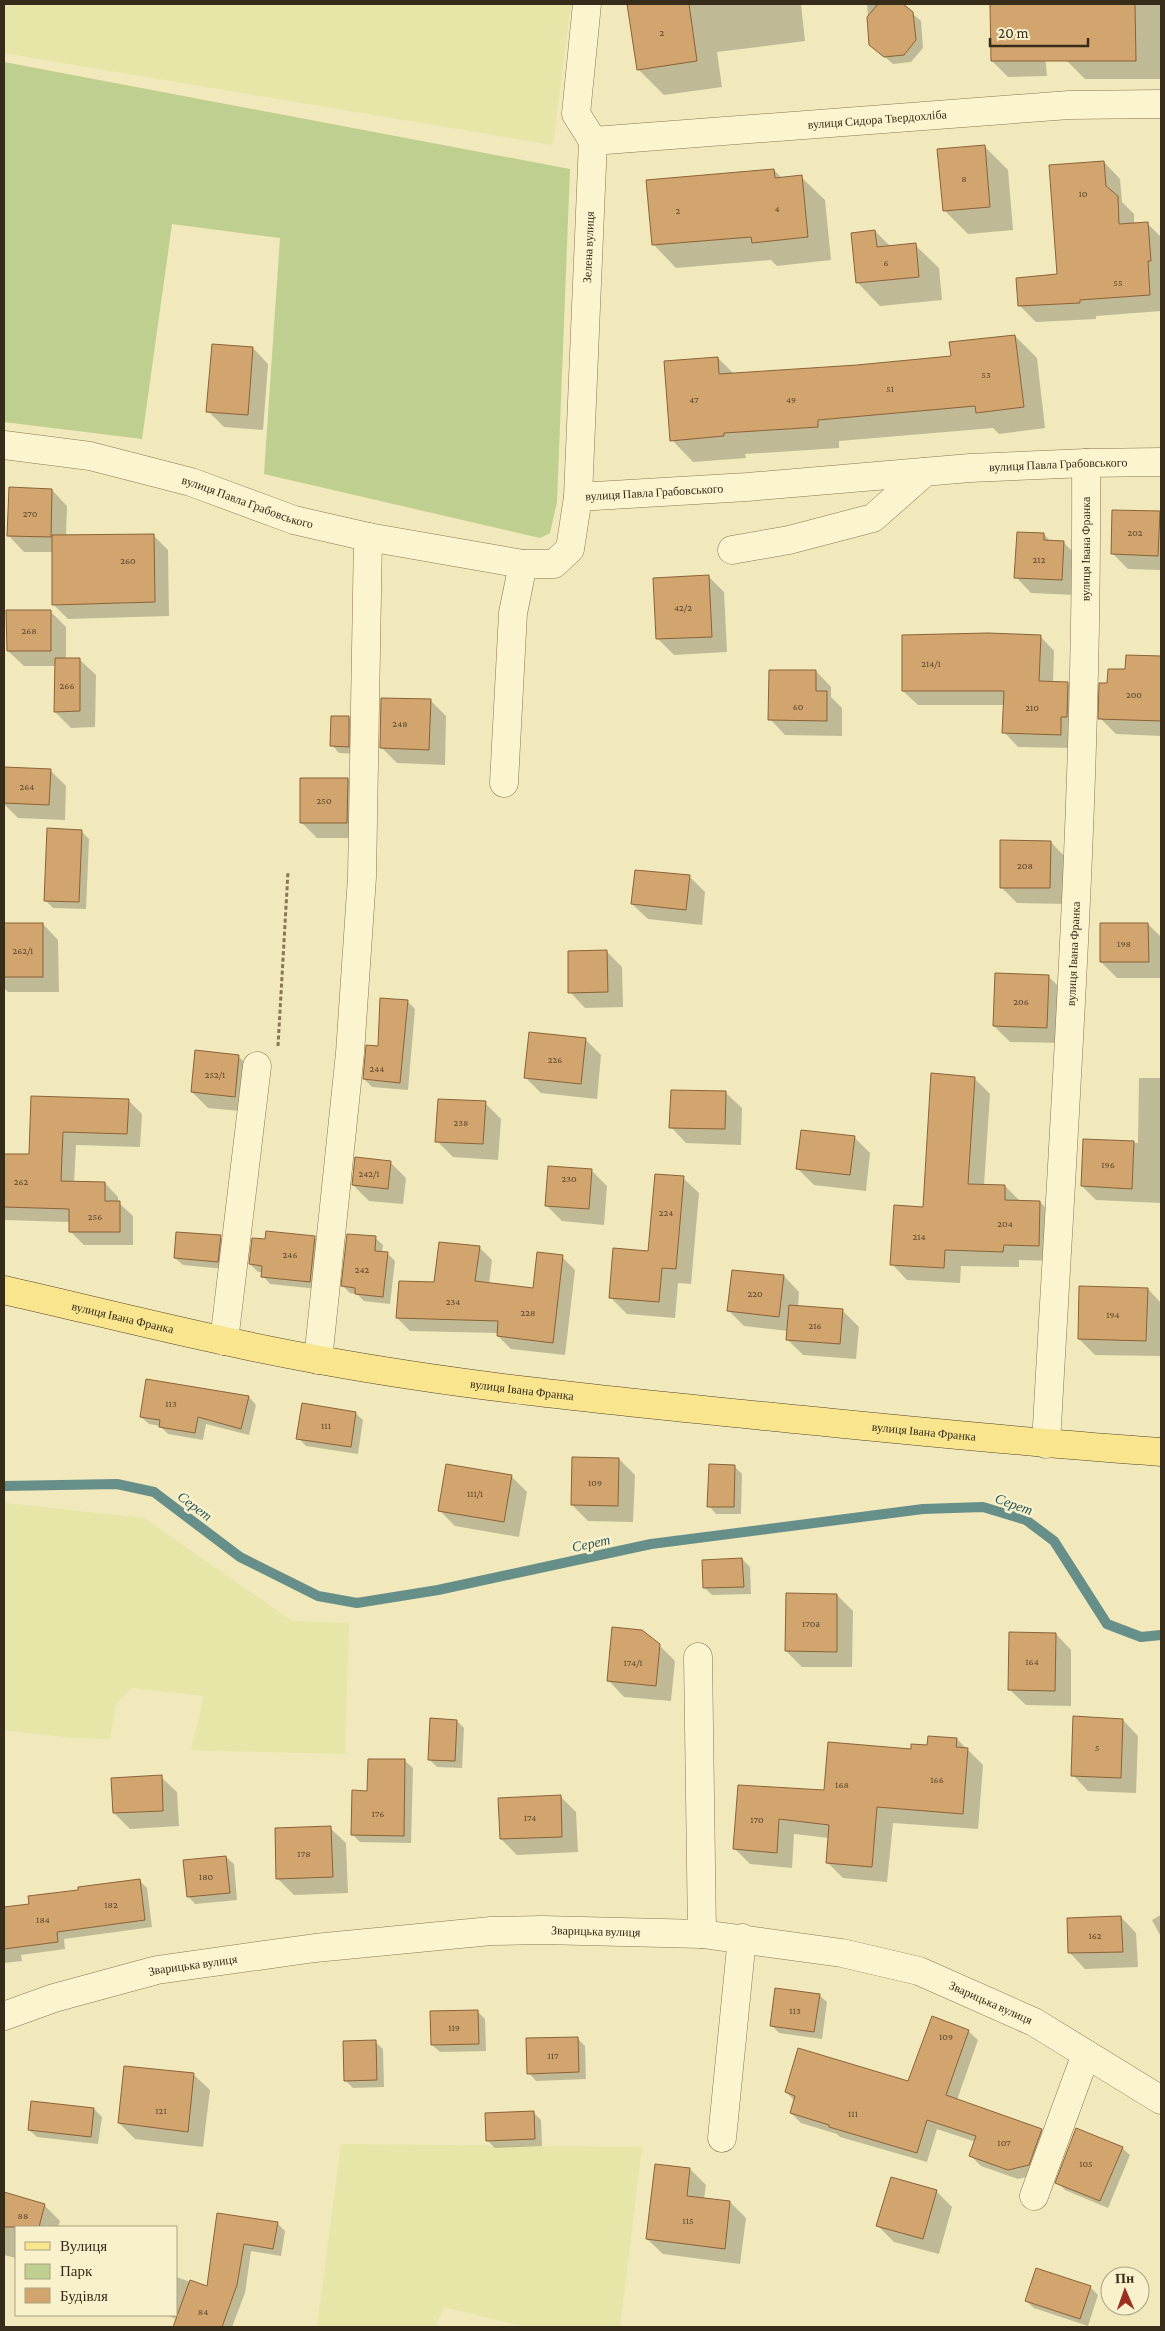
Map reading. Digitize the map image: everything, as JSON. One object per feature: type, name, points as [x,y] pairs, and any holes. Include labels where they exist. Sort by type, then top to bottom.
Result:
[{"type":"main road","name":"вулиця Івана Франка","points":[[4,1290],[224,1341],[318,1360],[428,1378],[544,1394],[1046,1444],[1161,1452]]},
{"type":"street","points":[[587,4],[576,114],[593,142]]},
{"type":"street","name":"вулиця Сидора Твердохліба","points":[[593,142],[1069,105],[1161,104]]},
{"type":"street","name":"Зелена вулиця","points":[[578,497],[593,142]]},
{"type":"street","name":"вулиця Павла Грабовського","points":[[4,445],[90,456],[182,479],[294,520],[368,537],[523,564],[554,564],[570,549],[578,497],[747,487],[970,468],[1161,462]]},
{"type":"street","name":"вулиця Івана Франка","points":[[1046,1444],[1072,993],[1086,636],[1086,463]]},
{"type":"street","points":[[732,550],[789,540],[873,518],[925,472]]},
{"type":"street","points":[[318,1360],[350,1053],[362,877],[368,537]]},
{"type":"street","points":[[504,783],[513,613],[523,564]]},
{"type":"street","points":[[224,1341],[257,1066]]},
{"type":"street","points":[[698,1657],[702,1934]]},
{"type":"street","name":"Зварицька вулиця","points":[[4,2016],[54,1998],[156,1970],[315,1948],[491,1931],[542,1930],[702,1934],[842,1953],[919,1971],[1034,2022],[1161,2100]]},
{"type":"street","points":[[722,2138],[742,1938]]},
{"type":"street","points":[[1034,2196],[1086,2054]]},
{"type":"shaded area","points":[[4,4],[571,4],[553,145],[4,53]]},
{"type":"shaded area","points":[[4,1503],[144,1518],[292,1621],[349,1623],[345,1754],[191,1750],[204,1696],[131,1688],[116,1704],[110,1739],[72,1738],[4,1730]]},
{"type":"shaded area","points":[[341,2144],[642,2147],[620,2327],[526,2327],[444,2307],[435,2327],[317,2327]]},
{"type":"green space","points":[[4,62],[570,169],[557,502],[550,533],[540,538],[264,474],[280,238],[172,224],[142,439],[4,422]]},
{"type":"building","points":[[627,4],[689,4],[697,61],[637,70]]},
{"type":"building","points":[[878,4],[903,4],[913,12],[916,40],[904,55],[884,57],[869,45],[867,17]]},
{"type":"building","points":[[990,4],[1135,4],[1136,61],[991,61]]},
{"type":"building","points":[[985,145],[990,207],[943,211],[937,149]]},
{"type":"building","points":[[1104,161],[1106,186],[1118,196],[1119,224],[1148,222],[1151,261],[1148,261],[1150,295],[1080,300],[1080,303],[1018,306],[1016,278],[1057,274],[1049,165]]},
{"type":"building","points":[[774,169],[775,178],[802,175],[808,237],[752,243],[751,237],[652,245],[646,180]]},
{"type":"building","points":[[875,230],[877,247],[916,243],[919,277],[856,283],[851,233]]},
{"type":"building","points":[[1015,335],[1024,407],[976,413],[975,406],[818,420],[818,427],[724,433],[724,436],[670,441],[664,361],[718,357],[719,374],[857,365],[951,356],[949,342]]},
{"type":"building","points":[[212,344],[253,347],[248,415],[206,412]]},
{"type":"building","points":[[9,487],[52,489],[51,537],[7,536]]},
{"type":"building","points":[[1112,510],[1160,511],[1158,556],[1111,554]]},
{"type":"building","points":[[1017,532],[1044,533],[1044,540],[1064,541],[1062,580],[1014,578]]},
{"type":"building","points":[[154,534],[155,602],[52,605],[52,535]]},
{"type":"building","points":[[709,575],[712,637],[656,639],[653,578]]},
{"type":"building","points":[[6,610],[51,610],[51,651],[7,651]]},
{"type":"building","points":[[988,633],[1041,635],[1039,681],[1068,682],[1067,717],[1061,717],[1061,735],[1002,733],[1004,691],[902,691],[902,635]]},
{"type":"building","points":[[1126,655],[1161,656],[1161,721],[1098,719],[1099,683],[1107,683],[1108,669],[1125,669]]},
{"type":"building","points":[[55,658],[80,658],[80,711],[54,712]]},
{"type":"building","points":[[769,670],[816,670],[816,691],[827,691],[827,721],[768,720]]},
{"type":"building","points":[[381,698],[431,699],[429,750],[380,748]]},
{"type":"building","points":[[331,716],[349,716],[349,747],[330,746]]},
{"type":"building","points":[[4,767],[51,769],[49,805],[4,803]]},
{"type":"building","points":[[300,778],[348,778],[347,823],[300,823]]},
{"type":"building","points":[[47,828],[82,830],[79,902],[44,901]]},
{"type":"building","points":[[1000,840],[1051,841],[1050,888],[1000,888]]},
{"type":"building","points":[[635,870],[690,875],[686,910],[631,904]]},
{"type":"building","points":[[4,923],[43,923],[43,977],[4,977]]},
{"type":"building","points":[[1100,923],[1148,923],[1149,962],[1100,962]]},
{"type":"building","points":[[607,950],[608,992],[568,993],[568,951]]},
{"type":"building","points":[[995,973],[1049,975],[1047,1028],[993,1026]]},
{"type":"building","points":[[380,998],[408,1000],[400,1083],[363,1079],[366,1045],[378,1046]]},
{"type":"building","points":[[529,1032],[586,1038],[581,1084],[524,1078]]},
{"type":"building","points":[[195,1050],[239,1055],[235,1097],[191,1092]]},
{"type":"building","points":[[931,1073],[975,1077],[968,1184],[1005,1185],[1005,1200],[1040,1201],[1039,1246],[1004,1245],[1003,1252],[945,1250],[944,1268],[890,1265],[894,1205],[923,1207]]},
{"type":"building","points":[[671,1090],[726,1091],[725,1129],[669,1128]]},
{"type":"building","points":[[31,1096],[129,1099],[127,1134],[63,1132],[61,1181],[105,1182],[105,1201],[120,1201],[120,1232],[69,1232],[69,1209],[4,1207],[4,1154],[29,1154]]},
{"type":"building","points":[[438,1099],[486,1101],[483,1144],[435,1142]]},
{"type":"building","points":[[801,1130],[855,1136],[850,1175],[796,1169]]},
{"type":"building","points":[[1083,1139],[1134,1141],[1132,1189],[1081,1186]]},
{"type":"building","points":[[355,1157],[391,1161],[388,1189],[352,1185]]},
{"type":"building","points":[[548,1166],[592,1169],[589,1209],[545,1206]]},
{"type":"building","points":[[655,1174],[684,1176],[676,1269],[662,1268],[659,1302],[609,1298],[613,1248],[648,1251]]},
{"type":"building","points":[[266,1231],[315,1236],[310,1282],[261,1277],[262,1266],[249,1264],[252,1238],[265,1239]]},
{"type":"building","points":[[176,1232],[221,1235],[218,1262],[174,1258]]},
{"type":"building","points":[[347,1234],[376,1236],[375,1251],[388,1252],[383,1297],[355,1294],[355,1288],[341,1286]]},
{"type":"building","points":[[439,1242],[480,1246],[475,1281],[533,1288],[537,1252],[563,1255],[553,1343],[497,1336],[498,1321],[396,1318],[399,1281],[434,1282]]},
{"type":"building","points":[[732,1270],[784,1275],[779,1317],[727,1311]]},
{"type":"building","points":[[1079,1286],[1148,1288],[1146,1341],[1078,1339]]},
{"type":"building","points":[[789,1305],[843,1309],[840,1344],[786,1340]]},
{"type":"building","points":[[146,1379],[249,1396],[241,1429],[198,1417],[195,1433],[159,1427],[160,1420],[140,1417]]},
{"type":"building","points":[[302,1403],[356,1412],[351,1447],[296,1439]]},
{"type":"building","points":[[572,1457],[619,1458],[618,1506],[571,1505]]},
{"type":"building","points":[[446,1464],[512,1475],[504,1522],[438,1511]]},
{"type":"building","points":[[709,1464],[735,1465],[734,1507],[707,1507]]},
{"type":"building","points":[[742,1558],[744,1587],[703,1588],[702,1560]]},
{"type":"building","points":[[786,1593],[837,1594],[837,1652],[785,1651]]},
{"type":"building","points":[[612,1627],[642,1630],[660,1644],[656,1686],[607,1681]]},
{"type":"building","points":[[1009,1632],[1056,1633],[1055,1691],[1008,1690]]},
{"type":"building","points":[[1073,1716],[1123,1719],[1121,1778],[1071,1776]]},
{"type":"building","points":[[430,1718],[457,1720],[455,1761],[428,1760]]},
{"type":"building","points":[[928,1736],[957,1738],[956,1747],[968,1748],[963,1814],[877,1807],[872,1867],[826,1863],[829,1825],[779,1819],[777,1853],[733,1849],[738,1785],[824,1790],[828,1742],[911,1749],[911,1744],[927,1745]]},
{"type":"building","points":[[368,1759],[405,1759],[404,1836],[351,1835],[352,1790],[367,1791]]},
{"type":"building","points":[[162,1775],[163,1811],[113,1813],[111,1778]]},
{"type":"building","points":[[561,1795],[562,1837],[500,1839],[498,1798]]},
{"type":"building","points":[[331,1826],[333,1877],[276,1879],[275,1828]]},
{"type":"building","points":[[226,1856],[230,1893],[187,1897],[183,1860]]},
{"type":"building","points":[[140,1879],[145,1920],[57,1932],[58,1942],[4,1949],[4,1907],[29,1904],[28,1896],[78,1890],[78,1887]]},
{"type":"building","points":[[1121,1916],[1123,1952],[1068,1953],[1067,1918]]},
{"type":"building","points":[[775,1988],[820,1994],[814,2032],[770,2026]]},
{"type":"building","points":[[478,2010],[479,2044],[431,2045],[430,2011]]},
{"type":"building","points":[[932,2016],[969,2030],[946,2095],[1042,2129],[1029,2165],[1008,2170],[969,2156],[976,2136],[927,2120],[917,2153],[829,2127],[829,2125],[790,2113],[795,2096],[785,2092],[798,2048],[908,2081]]},
{"type":"building","points":[[578,2037],[579,2072],[527,2074],[526,2038]]},
{"type":"building","points":[[376,2040],[377,2080],[344,2081],[343,2041]]},
{"type":"building","points":[[124,2066],[194,2073],[188,2132],[118,2123]]},
{"type":"building","points":[[31,2101],[94,2108],[91,2137],[28,2130]]},
{"type":"building","points":[[534,2111],[535,2139],[486,2141],[485,2113]]},
{"type":"building","points":[[1076,2128],[1123,2147],[1100,2201],[1055,2183]]},
{"type":"building","points":[[655,2164],[690,2168],[687,2196],[730,2201],[725,2249],[646,2239]]},
{"type":"building","points":[[891,2177],[937,2190],[923,2239],[876,2226]]},
{"type":"building","points":[[4,2192],[45,2204],[39,2226],[4,2227]]},
{"type":"building","points":[[217,2213],[278,2222],[273,2249],[244,2244],[237,2285],[222,2327],[173,2327],[190,2280],[207,2286]]},
{"type":"building","points":[[1036,2268],[1091,2286],[1080,2319],[1025,2301]]},
{"type":"waterway","name":"Серет","points":[[4,1486],[117,1484],[154,1492],[240,1557],[318,1596],[357,1603],[438,1590],[651,1544],[923,1509],[983,1507],[1026,1520],[1054,1541],[1107,1624],[1141,1637],[1161,1635]]}]
